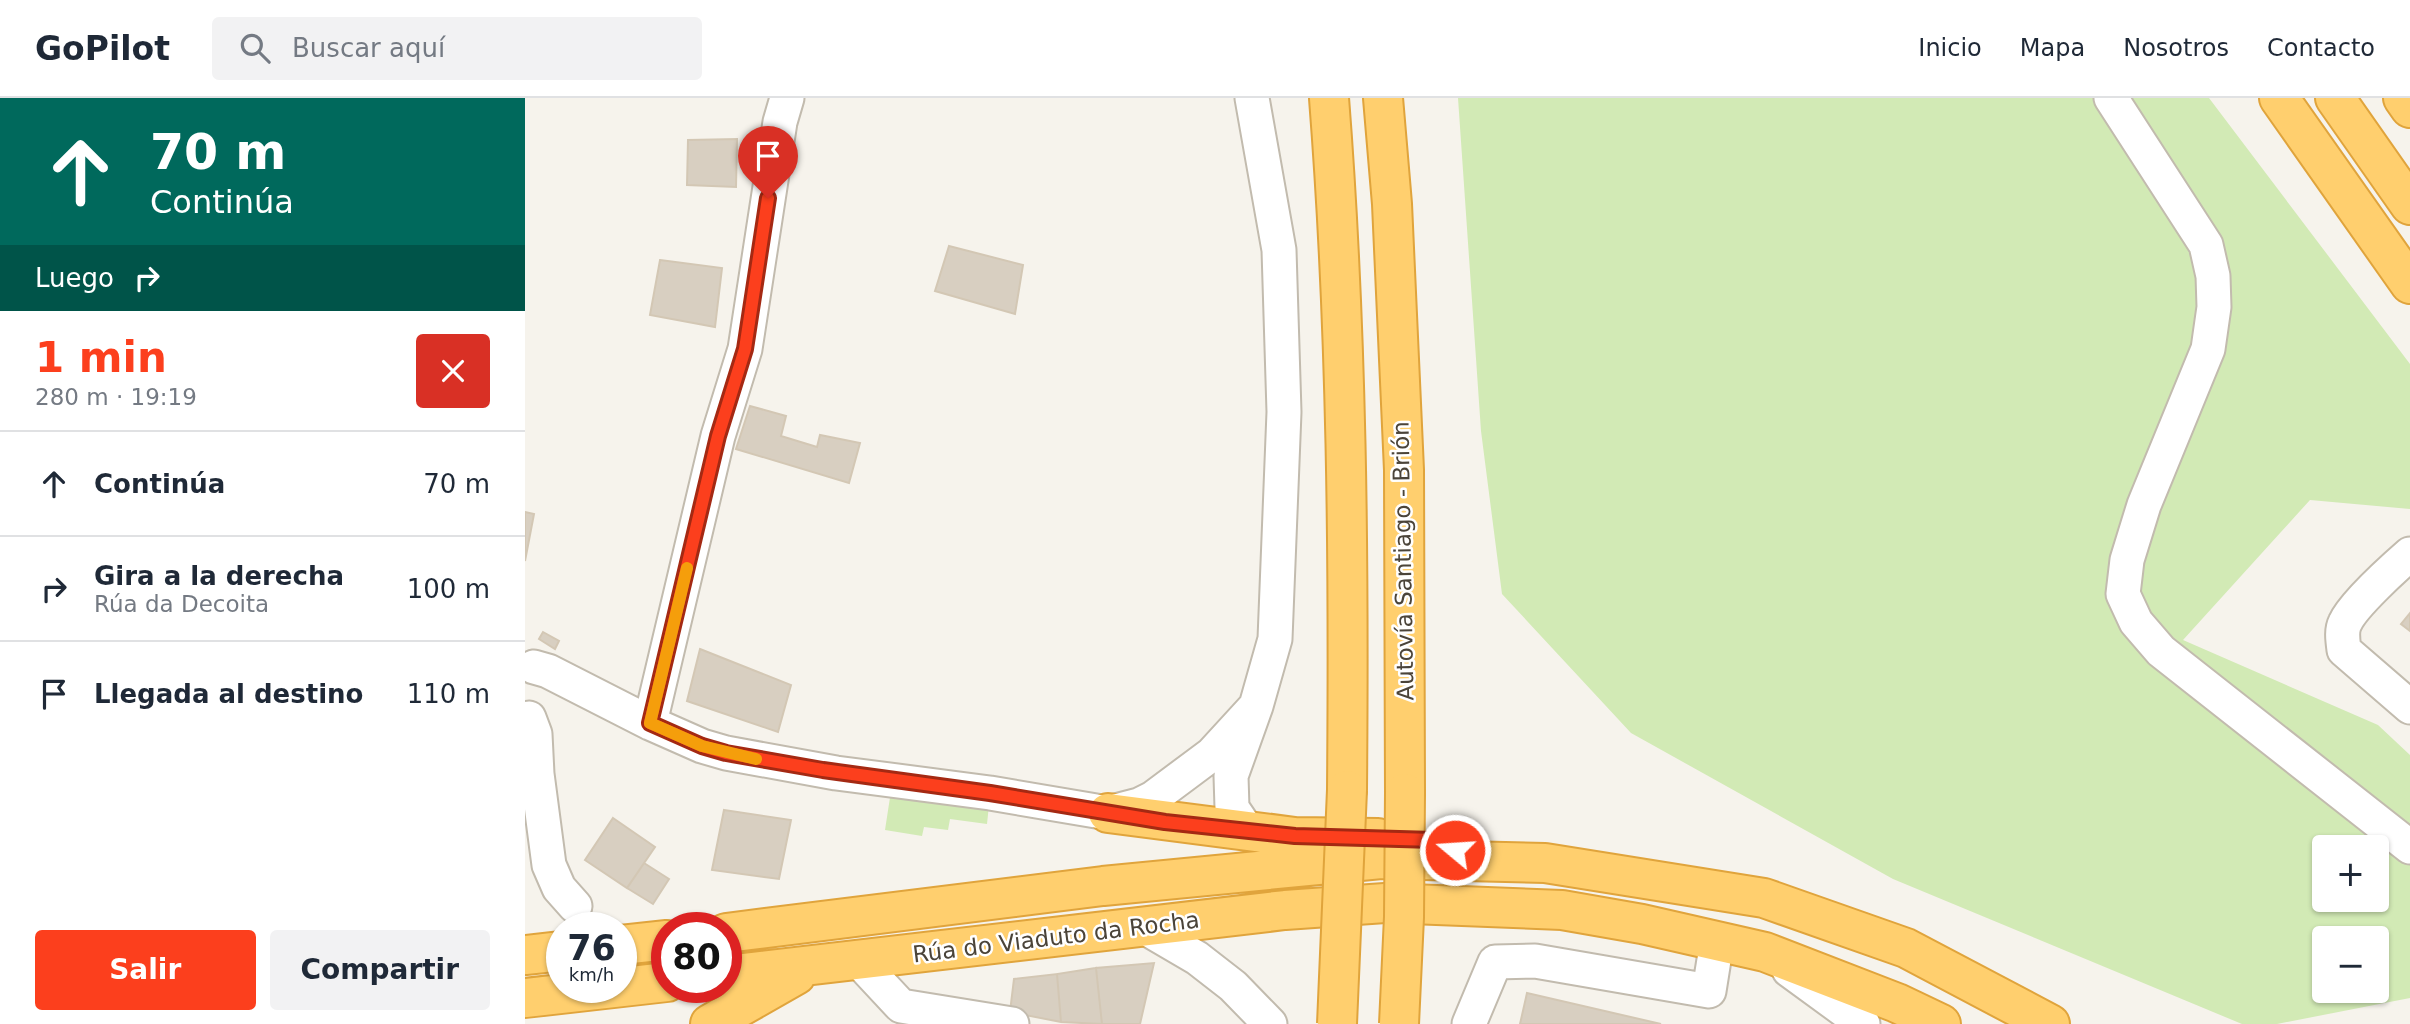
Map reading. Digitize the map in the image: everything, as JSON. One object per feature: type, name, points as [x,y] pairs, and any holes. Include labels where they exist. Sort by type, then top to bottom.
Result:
[{"type":"highway","points":[[1329,98],[1339,226],[1348,547],[1347,790],[1337,1024]]},
{"type":"highway","name":"Autovía Santiago - Brión","points":[[1383,98],[1392,204],[1404,470],[1404,917],[1399,1024]]},
{"type":"highway","points":[[2279,98],[2410,284]]},
{"type":"highway","points":[[2335,98],[2410,205]]},
{"type":"highway","points":[[2403,98],[2410,108]]},
{"type":"highway","points":[[1108,813],[1295,836],[1434,840],[1476,860]]},
{"type":"highway","name":"Rúa do Viaduto da Rocha","points":[[742,931],[1103,886],[1381,859],[1545,863],[1764,898],[1906,948],[2050,1024]]},
{"type":"highway","name":"Rúa do Viaduto da Rocha","points":[[742,973],[1285,910],[1385,903],[1562,910],[1765,951],[1897,1003],[1941,1024]]},
{"type":"highway","points":[[525,955],[546,953]]},
{"type":"highway","points":[[709,1024],[814,965]]},
{"type":"highway","points":[[525,998],[651,984]]},
{"type":"street","points":[[650,723],[718,436],[745,349],[780,122],[787,98]]},
{"type":"street","points":[[1247,830],[1232,807],[1230,776],[1256,706],[1275,639],[1284,412],[1279,250],[1252,98]]},
{"type":"street","points":[[2111,98],[2206,245],[2213,276],[2214,307],[2208,349],[2140,516],[2127,560],[2123,594],[2136,622],[2161,651],[2410,847]]},
{"type":"street","points":[[2410,554],[2391,570],[2349,615],[2343,625],[2342,639],[2344,650],[2410,707]]},
{"type":"street","points":[[530,662],[650,723],[702,746],[726,753],[1108,813],[1139,805],[1153,798],[1212,754],[1256,706]]},
{"type":"street","points":[[530,662],[539,681],[539,694],[527,720],[535,734],[537,774],[549,865],[559,888],[575,906]]},
{"type":"street","points":[[1144,927],[1197,958],[1233,986],[1270,1024]]},
{"type":"street","points":[[1469,1024],[1495,962],[1535,961],[1709,991],[1717,941]]},
{"type":"street","points":[[1765,951],[1862,1023]]},
{"type":"street","points":[[859,961],[904,1018],[1012,1024]]},
{"type":"green space","points":[[1458,98],[2209,98],[2410,364],[2410,509],[2310,500],[2183,640],[2378,725],[2410,755],[2410,998],[2389,1002],[2389,926],[2312,926],[2312,1003],[2384,1003],[2277,1024],[2242,1024],[1893,879],[1631,733],[1502,594],[1481,431]]},
{"type":"green space","points":[[891,791],[989,805],[987,824],[950,819],[948,830],[924,827],[922,836],[885,830]]},
{"type":"building","points":[[737,139],[736,187],[687,185],[688,140]]},
{"type":"building","points":[[949,246],[1023,265],[1015,314],[935,291]]},
{"type":"building","points":[[660,260],[722,268],[715,327],[650,315]]},
{"type":"building","points":[[750,406],[786,416],[781,436],[817,447],[820,435],[860,443],[849,483],[736,449]]},
{"type":"building","points":[[525,512],[534,514],[525,561]]},
{"type":"building","points":[[2410,613],[2410,631],[2401,624]]},
{"type":"building","points":[[543,632],[559,641],[555,649],[539,639]]},
{"type":"building","points":[[700,649],[791,685],[778,732],[687,701]]},
{"type":"building","points":[[724,810],[791,820],[779,879],[712,870]]},
{"type":"building","points":[[613,818],[655,847],[627,888],[585,860]]},
{"type":"building","points":[[644,863],[669,879],[653,904],[627,888]]},
{"type":"building","points":[[1154,963],[1140,1024],[1102,1024],[1096,968]]},
{"type":"building","points":[[1096,968],[1102,1024],[1061,1022],[1057,974]]},
{"type":"building","points":[[1057,974],[1061,1022],[1010,1012],[1014,979]]},
{"type":"building","points":[[1527,993],[1661,1024],[1520,1024]]},
{"type":"slow traffic","points":[[687,568],[650,723],[702,746],[756,759]]},
{"type":"route","points":[[768,198],[745,349],[718,436],[650,723],[702,746],[753,759],[990,793],[1165,822],[1295,836],[1434,840],[1455,850]]}]
